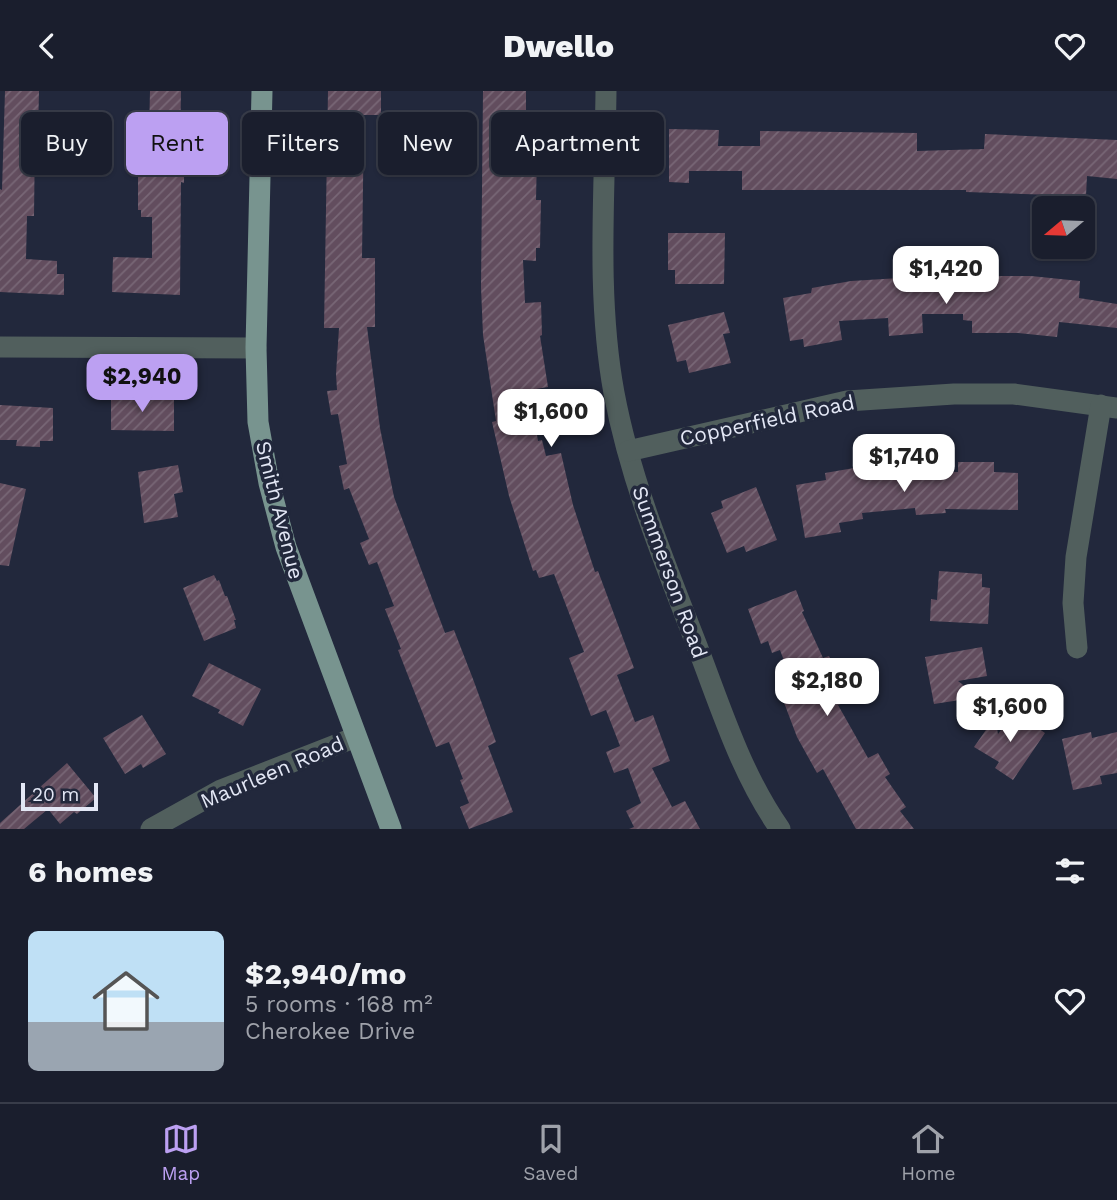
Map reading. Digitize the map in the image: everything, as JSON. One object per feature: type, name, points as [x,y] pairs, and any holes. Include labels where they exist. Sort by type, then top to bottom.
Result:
[{"type":"main road","name":"Smith Avenue","points":[[262,91],[256,348],[258,422],[269,483],[290,560],[391,829]]},
{"type":"street","name":"Summerson Road","points":[[606,91],[606,326],[614,393],[645,511],[750,781],[780,829]]},
{"type":"street","points":[[0,347],[256,348]]},
{"type":"street","name":"Copperfield Road","points":[[628,450],[847,401],[954,394],[1014,394],[1109,406]]},
{"type":"street","points":[[1077,648],[1073,603],[1076,557],[1109,406]]},
{"type":"street","name":"Maurleen Road","points":[[151,829],[221,790],[356,737]]},
{"type":"building","points":[[5,91],[39,91],[39,112],[21,112],[21,175],[34,175],[34,216],[27,216],[26,259],[57,261],[57,274],[64,274],[64,295],[0,292],[0,189],[2,190]]},
{"type":"building","points":[[150,91],[181,91],[181,112],[149,112]]},
{"type":"building","points":[[328,91],[381,91],[381,112],[378,112],[378,115],[364,115],[364,112],[328,112]]},
{"type":"building","points":[[483,91],[526,91],[526,112],[491,112],[491,175],[537,175],[536,200],[541,200],[540,248],[536,248],[536,261],[523,260],[525,303],[541,302],[540,336],[548,387],[530,390],[538,441],[542,440],[546,456],[561,453],[573,505],[595,572],[598,571],[634,668],[617,675],[635,722],[653,715],[670,761],[652,768],[672,807],[685,801],[700,829],[629,829],[634,827],[626,811],[641,803],[628,768],[614,773],[606,752],[620,746],[606,710],[591,716],[569,658],[584,652],[554,574],[539,578],[536,570],[533,571],[509,496],[492,422],[496,421],[483,335]]},
{"type":"building","points":[[669,129],[719,130],[718,146],[760,146],[760,131],[917,133],[917,151],[984,149],[985,134],[1117,140],[1117,179],[1087,176],[1086,196],[966,190],[742,190],[742,171],[689,171],[689,183],[669,182]]},
{"type":"building","points":[[138,175],[184,175],[184,183],[181,182],[180,295],[112,292],[113,257],[152,258],[152,217],[141,217],[141,210],[138,210]]},
{"type":"building","points":[[327,175],[363,175],[362,258],[375,258],[375,327],[367,327],[380,428],[394,497],[445,633],[454,630],[473,679],[496,742],[488,746],[513,812],[469,829],[460,807],[469,803],[460,780],[463,779],[449,742],[436,747],[385,609],[394,606],[377,562],[369,565],[360,543],[369,539],[349,488],[344,490],[339,466],[347,464],[338,414],[331,415],[327,391],[337,390],[339,328],[324,328]]},
{"type":"building","points":[[668,233],[725,233],[724,284],[675,284],[675,270],[668,270]]},
{"type":"building","points":[[932,276],[1031,276],[1080,281],[1079,298],[1117,304],[1117,328],[1059,322],[1057,337],[1018,333],[972,333],[972,321],[963,320],[963,314],[922,314],[923,333],[889,336],[888,318],[839,321],[842,340],[804,347],[803,339],[790,341],[783,298],[811,293],[812,288],[851,281]]},
{"type":"building","points":[[724,312],[730,333],[723,334],[731,363],[689,373],[686,360],[677,362],[668,325]]},
{"type":"building","points":[[111,396],[174,398],[174,431],[111,430]]},
{"type":"building","points":[[0,405],[53,408],[53,441],[40,441],[40,447],[16,446],[17,440],[0,440]]},
{"type":"building","points":[[935,461],[936,472],[958,472],[958,462],[994,462],[994,472],[1018,473],[1018,510],[945,509],[946,513],[916,515],[915,508],[862,513],[863,519],[839,523],[841,532],[805,538],[796,485],[826,480],[825,473],[854,468],[855,474],[913,469],[912,463]]},
{"type":"building","points":[[178,465],[183,492],[174,494],[178,517],[144,523],[138,472]]},
{"type":"building","points":[[0,483],[26,489],[9,566],[0,565]]},
{"type":"building","points":[[756,487],[777,540],[746,552],[744,546],[727,553],[711,513],[723,508],[721,501]]},
{"type":"building","points":[[939,571],[982,574],[982,587],[990,588],[988,624],[930,621],[931,599],[937,600]]},
{"type":"building","points":[[214,575],[227,596],[236,620],[236,628],[204,641],[183,588]]},
{"type":"building","points":[[796,590],[804,611],[802,612],[823,658],[829,656],[836,673],[846,702],[838,705],[868,758],[878,753],[890,774],[885,777],[906,807],[900,811],[914,829],[856,829],[823,769],[817,773],[797,737],[780,692],[794,687],[780,650],[772,653],[768,641],[761,644],[748,609]]},
{"type":"building","points":[[982,647],[987,676],[958,681],[979,697],[934,704],[925,657]]},
{"type":"building","points":[[209,663],[261,689],[243,726],[218,713],[220,710],[192,696]]},
{"type":"building","points":[[1015,712],[1045,733],[1013,780],[995,768],[999,762],[974,747],[995,717],[998,734]]},
{"type":"building","points":[[142,715],[166,754],[143,768],[141,764],[125,774],[103,738]]},
{"type":"building","points":[[1091,732],[1092,738],[1117,732],[1117,773],[1100,776],[1102,784],[1073,790],[1062,739]]},
{"type":"building","points":[[67,763],[96,798],[60,824],[48,809],[24,829],[0,829],[0,823]]}]
